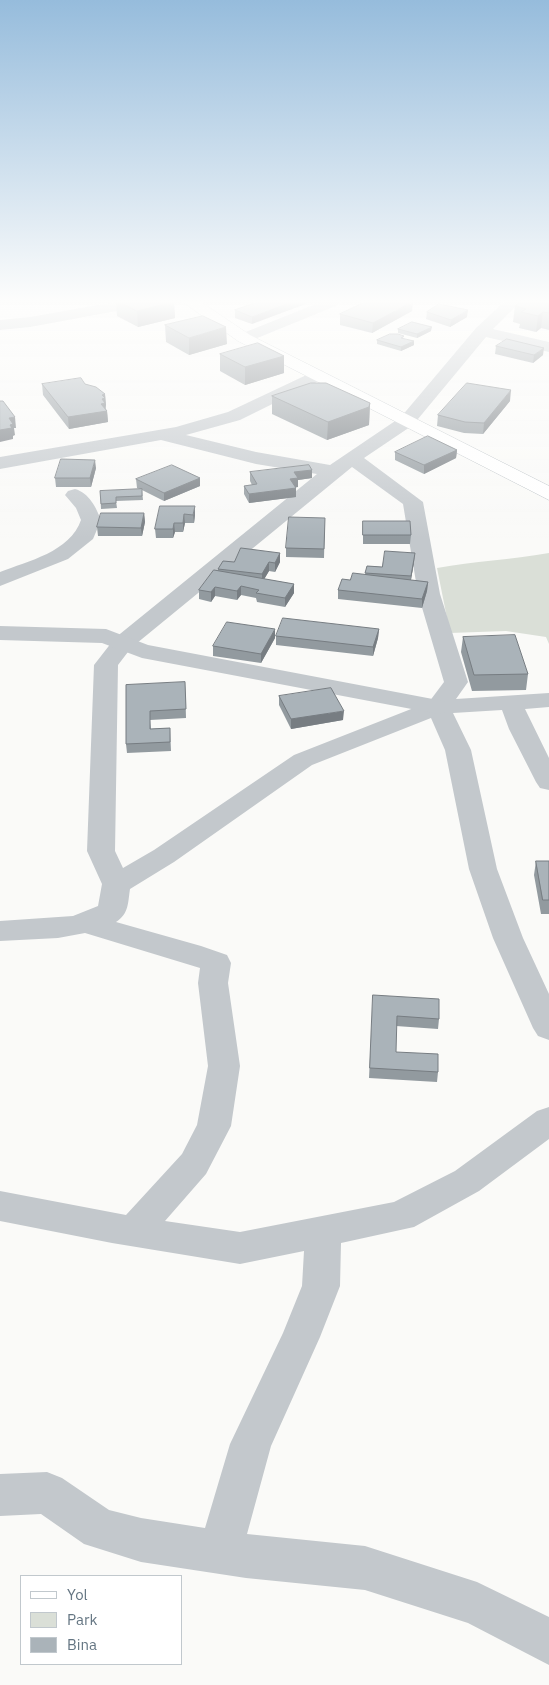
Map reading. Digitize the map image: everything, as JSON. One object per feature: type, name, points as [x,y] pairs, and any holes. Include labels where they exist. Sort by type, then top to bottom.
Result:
[{"type":"main road","points":[[326,381],[549,494]]},
{"type":"street","points":[[0,463],[162,436],[234,416],[307,381]]},
{"type":"street","points":[[0,930],[66,928],[100,919],[112,911],[116,884],[101,851],[106,665],[123,643],[333,471],[407,421],[441,381]]},
{"type":"street","points":[[162,436],[256,458],[333,471]]},
{"type":"street","points":[[116,884],[164,856],[303,760],[438,707],[456,682],[444,649],[417,533],[413,502],[352,458]]},
{"type":"street","points":[[0,580],[61,554],[86,535],[91,520],[85,506],[75,495]]},
{"type":"street","points":[[0,633],[106,636],[142,651],[438,707],[549,700]]},
{"type":"street","points":[[511,702],[521,729],[549,782]]},
{"type":"street","points":[[438,707],[458,750],[483,869],[508,938],[549,1028]]},
{"type":"street","points":[[85,923],[190,953],[216,963],[213,983],[224,1066],[214,1126],[194,1164],[134,1231]]},
{"type":"street","points":[[0,1206],[134,1231],[240,1248],[400,1216],[467,1181],[549,1120]]},
{"type":"street","points":[[220,1552],[251,1444],[301,1336],[321,1286],[323,1232]]},
{"type":"street","points":[[0,1494],[47,1493],[99,1529],[141,1540],[220,1552],[365,1568],[477,1604],[549,1642]]},
{"type":"green space","points":[[549,553],[549,644],[546,637],[506,631],[450,633],[437,568]]},
{"type":"building","points":[[64,381],[83,381],[85,384],[96,387],[105,394],[102,395],[105,398],[102,399],[105,403],[101,404],[107,411],[68,417],[42,384]]},
{"type":"building","points":[[311,383],[326,383],[370,403],[369,407],[328,422],[272,396]]},
{"type":"building","points":[[467,383],[511,390],[484,423],[465,422],[438,415]]},
{"type":"building","points":[[0,401],[3,401],[15,417],[9,418],[13,424],[10,425],[12,428],[0,430]]},
{"type":"building","points":[[428,436],[457,450],[424,465],[395,452]]},
{"type":"building","points":[[61,459],[95,460],[90,478],[55,478]]},
{"type":"building","points":[[172,465],[200,478],[164,493],[136,479]]},
{"type":"building","points":[[309,465],[312,470],[294,472],[298,478],[290,479],[296,488],[249,494],[244,486],[257,484],[250,472]]},
{"type":"building","points":[[142,489],[142,496],[116,497],[116,503],[101,504],[100,491]]},
{"type":"building","points":[[160,506],[195,506],[193,515],[184,514],[183,523],[174,523],[173,529],[155,529]]},
{"type":"building","points":[[101,513],[144,513],[141,528],[97,527]]},
{"type":"building","points":[[289,517],[325,518],[324,549],[286,548]]},
{"type":"building","points":[[363,521],[410,521],[411,535],[363,535]]},
{"type":"building","points":[[241,548],[280,553],[275,563],[269,562],[262,574],[218,569],[223,561],[234,562]]},
{"type":"building","points":[[385,551],[415,553],[411,576],[365,573],[367,566],[382,567]]},
{"type":"building","points":[[214,570],[294,584],[285,598],[256,593],[259,590],[241,586],[237,591],[215,587],[211,592],[199,590]]},
{"type":"building","points":[[353,573],[428,582],[422,599],[338,590],[342,579],[350,580]]},
{"type":"building","points":[[283,618],[379,629],[373,647],[276,636]]},
{"type":"building","points":[[227,622],[275,629],[261,654],[213,646]]},
{"type":"building","points":[[515,635],[528,674],[474,675],[463,637]]},
{"type":"building","points":[[185,682],[186,709],[150,711],[150,729],[170,728],[170,742],[126,744],[126,685]]},
{"type":"building","points":[[331,688],[344,711],[291,719],[279,696]]},
{"type":"building","points":[[536,861],[549,861],[549,900],[543,900]]},
{"type":"building","points":[[373,995],[439,999],[439,1019],[397,1016],[396,1052],[438,1054],[438,1072],[370,1068]]}]
